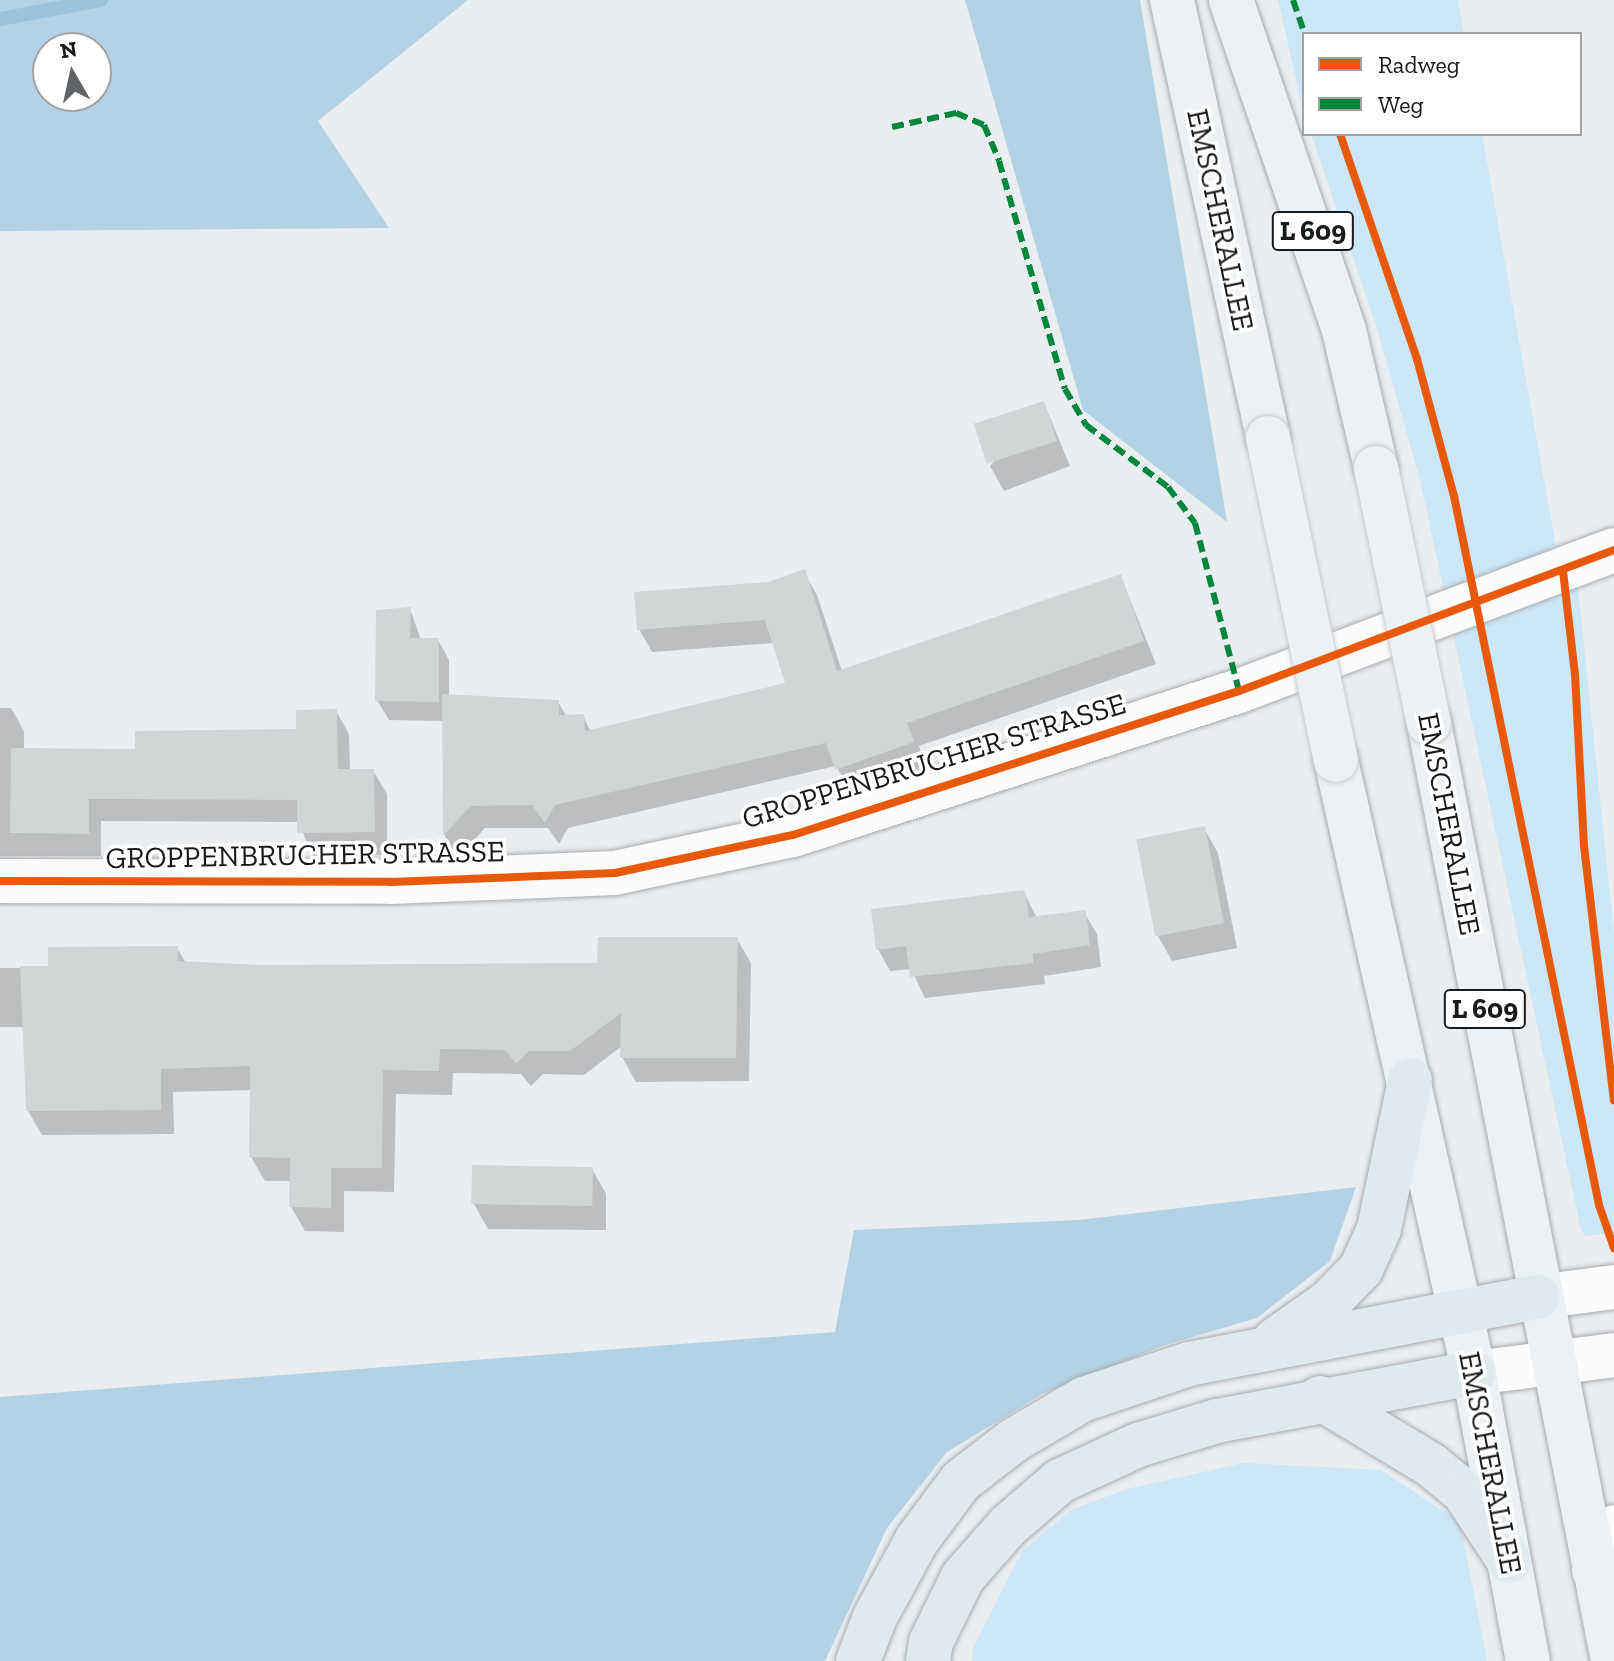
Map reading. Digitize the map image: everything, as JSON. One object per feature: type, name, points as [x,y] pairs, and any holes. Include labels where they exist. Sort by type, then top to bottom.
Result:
[{"type":"highway","points":[[1260,1350],[1304,1322],[1361,1269],[1379,1229],[1410,1080]]},
{"type":"highway","points":[[858,1661],[875,1617],[917,1540],[961,1481],[1003,1448],[1084,1399],[1189,1364],[1461,1309],[1538,1297]]},
{"type":"highway","points":[[928,1661],[931,1642],[963,1577],[1008,1526],[1060,1481],[1138,1445],[1320,1398],[1474,1373]]},
{"type":"highway","points":[[1320,1398],[1431,1465],[1464,1492],[1509,1561]]},
{"type":"main road","name":"EMSCHERALLEE","points":[[1172,0],[1336,760],[1461,1309],[1528,1661]]},
{"type":"main road","name":"EMSCHERALLEE","points":[[1231,0],[1344,330],[1376,468],[1429,723],[1538,1297],[1613,1661]]},
{"type":"street","name":"GROPPENBRUCHER STRASSE","points":[[0,881],[391,882],[615,873],[793,835],[853,816],[1251,687],[1614,550]]},
{"type":"street","points":[[1538,1297],[1614,1287]]},
{"type":"street","points":[[1474,1373],[1551,1360],[1614,1355]]},
{"type":"street","points":[[1594,1570],[1614,1527]]},
{"type":"shaded area","points":[[0,0],[468,0],[318,121],[389,228],[0,231]]},
{"type":"shaded area","points":[[965,0],[1140,0],[1227,522],[1083,410]]},
{"type":"shaded area","points":[[1278,0],[1458,0],[1464,32],[1302,32],[1302,106]]},
{"type":"shaded area","points":[[1312,136],[1482,136],[1558,558],[1578,588],[1614,933],[1614,1233],[1585,1236],[1581,1230],[1420,480],[1378,332]]},
{"type":"shaded area","points":[[1356,1187],[1330,1261],[1257,1318],[1165,1345],[1042,1394],[947,1452],[887,1528],[825,1661],[0,1661],[0,1397],[835,1332],[854,1230],[1079,1220]]},
{"type":"shaded area","points":[[1243,1463],[1381,1470],[1460,1522],[1487,1661],[972,1661],[973,1648],[1022,1551],[1073,1509],[1127,1489]]},
{"type":"building","points":[[1044,401],[1057,441],[987,464],[974,424]]},
{"type":"building","points":[[805,569],[837,671],[1121,574],[1144,641],[907,723],[914,742],[835,770],[826,743],[555,805],[545,823],[532,805],[471,806],[443,836],[442,694],[559,700],[559,715],[584,714],[585,731],[785,683],[765,620],[637,630],[634,592],[768,582]]},
{"type":"building","points":[[411,607],[410,638],[439,638],[439,702],[375,701],[376,610]]},
{"type":"building","points":[[337,709],[338,769],[374,769],[375,832],[297,833],[297,800],[89,799],[89,834],[10,833],[11,748],[135,749],[135,731],[296,729],[296,710]]},
{"type":"building","points":[[1205,826],[1224,923],[1155,937],[1136,839]]},
{"type":"building","points":[[1025,890],[1029,917],[1086,910],[1090,945],[1033,954],[1033,963],[910,977],[906,946],[876,950],[871,909]]},
{"type":"building","points":[[598,937],[738,937],[736,1058],[620,1058],[621,1013],[570,1051],[529,1051],[516,1063],[505,1050],[440,1049],[439,1071],[383,1070],[382,1168],[331,1168],[331,1208],[289,1207],[290,1158],[249,1157],[250,1066],[161,1069],[161,1110],[26,1111],[20,966],[48,966],[48,947],[178,946],[178,961],[264,965],[597,963]]},
{"type":"building","points":[[472,1165],[593,1167],[592,1206],[471,1204]]},
{"type":"waterway","points":[[0,19],[101,0]]},
{"type":"marked path","points":[[1293,0],[1304,32]]},
{"type":"marked path","points":[[892,127],[956,113],[984,125],[999,161],[1065,389],[1086,425],[1168,487],[1195,523],[1239,691]]},
{"type":"cycle path","points":[[1341,136],[1417,359],[1454,496],[1599,1205],[1614,1248]]},
{"type":"cycle path","points":[[0,881],[391,882],[615,873],[793,835],[1239,691],[1614,550]]},
{"type":"cycle path","points":[[1563,571],[1575,674],[1584,846],[1614,1100]]}]
